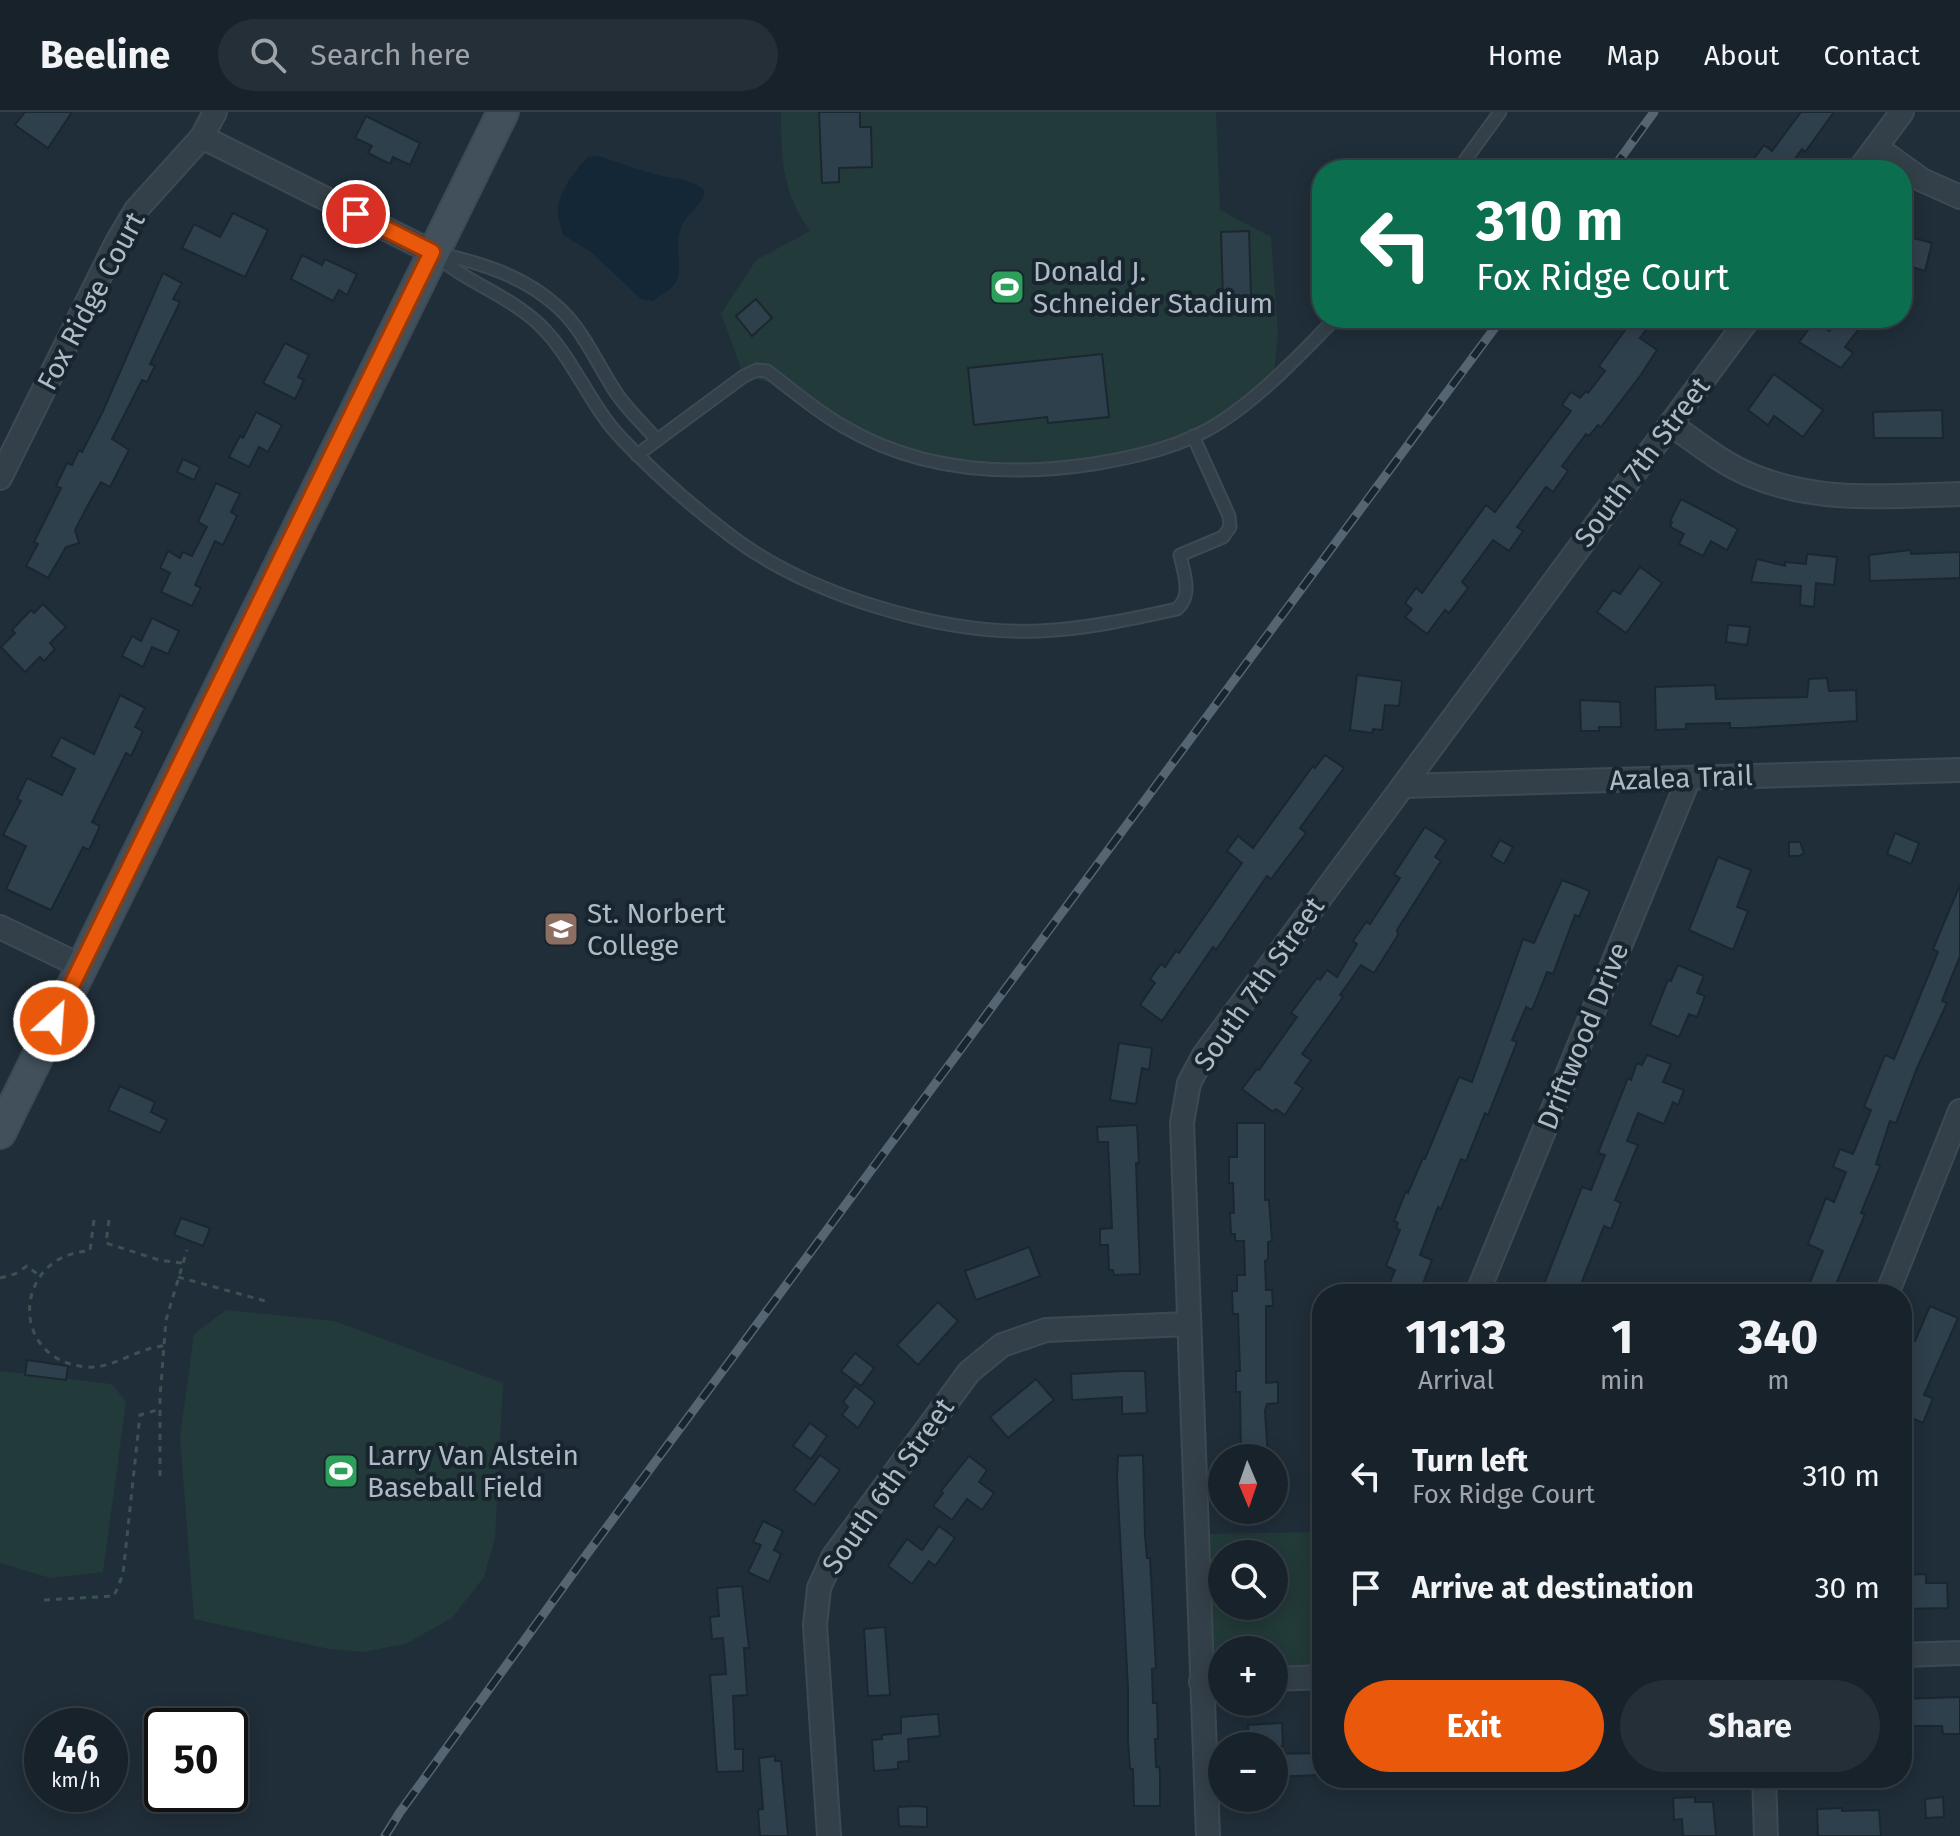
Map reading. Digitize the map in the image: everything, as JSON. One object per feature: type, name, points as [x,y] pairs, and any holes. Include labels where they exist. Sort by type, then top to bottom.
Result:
[{"type":"main road","points":[[0,1133],[7,1101],[81,966],[503,112]]},
{"type":"street","name":"Fox Ridge Court","points":[[0,478],[117,242],[136,210],[202,137],[215,112]]},
{"type":"street","points":[[1866,160],[1902,112]]},
{"type":"street","points":[[202,137],[432,252]]},
{"type":"street","points":[[1876,147],[1894,160]]},
{"type":"street","points":[[1912,173],[1960,197]]},
{"type":"street","name":"South 7th Street","points":[[1208,1636],[1188,1324],[1182,1123],[1189,1083],[1204,1055],[1742,328]]},
{"type":"street","points":[[1670,424],[1723,461],[1776,485],[1815,494],[1852,497],[1960,494]]},
{"type":"street","name":"Azalea Trail","points":[[1403,786],[1960,770]]},
{"type":"street","name":"Driftwood Drive","points":[[1481,1284],[1689,778]]},
{"type":"street","points":[[0,927],[81,966]]},
{"type":"street","points":[[1891,1284],[1960,1111]]},
{"type":"street","name":"South 6th Street","points":[[829,1836],[815,1625],[819,1588],[833,1557],[969,1372],[1002,1345],[1046,1330],[1188,1324]]},
{"type":"street","points":[[1912,1655],[1960,1653]]},
{"type":"street","points":[[1288,1678],[1312,1677]]},
{"type":"street","name":"South 7th Street","points":[[1208,1836],[1210,1716]]},
{"type":"street","points":[[1764,1788],[1766,1836]]},
{"type":"lane","points":[[1465,160],[1500,112]]},
{"type":"lane","points":[[432,252],[503,272],[537,291],[559,308],[574,325],[619,397],[657,440]]},
{"type":"lane","points":[[432,252],[457,274],[502,296],[533,319],[556,344],[602,416],[637,455],[733,537],[786,569],[841,594],[938,622],[986,629],[1040,631],[1103,625],[1177,609],[1185,602],[1187,592],[1180,555],[1223,537],[1230,527],[1229,516],[1193,436]]},
{"type":"lane","points":[[637,455],[744,376],[757,370],[767,371],[841,425],[919,459],[957,467],[1053,470],[1114,461],[1176,444],[1218,424],[1273,382],[1326,328]]},
{"type":"path","points":[[94,1220],[90,1251],[64,1255],[40,1276],[33,1289],[30,1321],[36,1339],[54,1356],[86,1367],[164,1346]]},
{"type":"path","points":[[109,1220],[106,1243],[159,1260],[182,1263]]},
{"type":"path","points":[[160,1476],[160,1409],[166,1320],[187,1250]]},
{"type":"path","points":[[0,1278],[15,1274],[27,1266],[40,1276]]},
{"type":"path","points":[[178,1277],[269,1302]]},
{"type":"path","points":[[44,1600],[114,1596],[123,1574],[140,1415],[160,1409]]},
{"type":"green space","name":"Donald J. Schneider Stadium","points":[[781,112],[1216,112],[1220,210],[1271,237],[1278,335],[1273,382],[1218,424],[1128,457],[1037,470],[942,464],[866,437],[789,387],[744,376],[721,314],[756,260],[810,231],[794,202],[785,174]]},
{"type":"green space","name":"Larry Van Alstein Baseball Field","points":[[226,1310],[334,1321],[503,1383],[495,1539],[484,1577],[452,1618],[405,1644],[363,1652],[329,1649],[194,1619],[180,1437],[194,1334]]},
{"type":"green space","points":[[0,1371],[112,1384],[126,1402],[103,1572],[50,1578],[0,1563]]},
{"type":"green space","points":[[1312,1532],[1312,1674],[1288,1677],[1288,1636],[1208,1636],[1208,1682],[1201,1682],[1196,1534]]},
{"type":"water","points":[[599,156],[646,172],[690,182],[705,191],[681,227],[677,280],[653,301],[641,299],[591,252],[563,235],[558,212],[561,195],[588,157]]},
{"type":"building","points":[[25,112],[72,112],[48,148],[15,125]]},
{"type":"building","points":[[819,112],[860,112],[860,127],[871,127],[872,167],[839,168],[839,182],[822,183]]},
{"type":"building","points":[[1801,112],[1834,112],[1805,152],[1802,149],[1794,160],[1753,160],[1764,145],[1772,151]]},
{"type":"building","points":[[366,116],[420,143],[410,165],[393,157],[390,164],[368,153],[372,146],[355,138]]},
{"type":"building","points":[[233,213],[268,230],[245,277],[182,248],[194,224],[220,237]]},
{"type":"building","points":[[1249,231],[1251,296],[1223,297],[1221,232]]},
{"type":"building","points":[[1912,238],[1932,243],[1925,271],[1912,267]]},
{"type":"building","points":[[302,255],[322,265],[325,259],[357,274],[347,295],[339,290],[333,301],[291,279]]},
{"type":"building","points":[[163,273],[182,283],[173,299],[180,302],[150,364],[155,366],[147,382],[142,380],[112,439],[129,450],[110,487],[101,482],[89,503],[75,530],[79,543],[66,547],[48,578],[26,566],[38,544],[34,542],[61,488],[56,486],[67,463],[72,465],[79,450],[82,452],[103,411]]},
{"type":"building","points":[[756,299],[772,318],[752,336],[736,316]]},
{"type":"building","points":[[1627,328],[1648,328],[1640,338],[1657,350],[1640,376],[1601,427],[1598,425],[1589,436],[1586,434],[1562,466],[1568,471],[1553,492],[1546,487],[1517,527],[1523,531],[1509,551],[1493,540],[1462,582],[1468,588],[1449,613],[1445,610],[1427,634],[1405,617],[1412,609],[1405,603],[1416,588],[1422,593],[1486,505],[1495,512],[1571,411],[1562,405],[1571,392],[1580,398],[1586,391],[1588,393],[1605,371],[1599,366]]},
{"type":"building","points":[[1810,328],[1829,331],[1831,328],[1859,328],[1845,347],[1853,353],[1841,368],[1799,342]]},
{"type":"building","points":[[285,343],[309,355],[298,377],[304,380],[295,399],[263,383]]},
{"type":"building","points":[[1102,354],[1109,417],[1048,423],[1047,417],[974,425],[968,368]]},
{"type":"building","points":[[1774,374],[1823,410],[1803,437],[1774,416],[1768,425],[1748,410]]},
{"type":"building","points":[[1942,410],[1943,438],[1874,438],[1873,412]]},
{"type":"building","points":[[256,412],[282,425],[268,452],[259,447],[249,467],[229,457]]},
{"type":"building","points":[[183,459],[200,467],[194,480],[177,472]]},
{"type":"building","points":[[216,483],[240,494],[231,512],[237,516],[223,545],[215,541],[195,585],[201,588],[192,606],[161,592],[170,573],[160,568],[168,551],[180,558],[183,552],[192,556],[207,527],[198,522]]},
{"type":"building","points":[[1681,499],[1738,529],[1727,550],[1711,541],[1703,556],[1679,544],[1684,534],[1670,527],[1670,521]]},
{"type":"building","points":[[1910,550],[1911,554],[1960,552],[1960,578],[1870,581],[1869,555]]},
{"type":"building","points":[[1807,554],[1837,557],[1834,585],[1816,583],[1814,607],[1800,605],[1801,586],[1751,582],[1757,559],[1785,566],[1785,562],[1806,564]]},
{"type":"building","points":[[1640,567],[1662,583],[1626,633],[1597,612],[1613,590],[1620,594]]},
{"type":"building","points":[[43,604],[66,627],[50,643],[55,649],[44,661],[40,657],[25,672],[1,647],[31,610],[34,613]]},
{"type":"building","points":[[152,618],[179,631],[168,654],[152,647],[143,667],[122,656],[132,636],[141,641]]},
{"type":"building","points":[[1728,625],[1750,627],[1747,645],[1726,642]]},
{"type":"building","points":[[1357,675],[1402,681],[1399,706],[1385,705],[1382,730],[1373,729],[1372,733],[1350,730]]},
{"type":"building","points":[[1827,678],[1829,691],[1856,690],[1857,721],[1745,728],[1730,728],[1730,723],[1686,724],[1686,729],[1656,730],[1655,687],[1715,685],[1716,699],[1807,697],[1809,679]]},
{"type":"building","points":[[120,695],[145,708],[135,727],[143,731],[131,756],[126,753],[92,822],[100,826],[89,850],[83,847],[51,910],[6,889],[26,846],[3,835],[21,801],[17,799],[27,778],[62,795],[75,769],[51,756],[61,737],[94,754]]},
{"type":"building","points":[[1580,700],[1620,702],[1621,727],[1581,731]]},
{"type":"building","points":[[1325,755],[1344,768],[1300,828],[1306,833],[1271,879],[1267,876],[1162,1021],[1140,1005],[1155,983],[1150,979],[1161,964],[1165,967],[1176,951],[1179,953],[1242,863],[1227,851],[1238,836],[1253,848],[1313,766],[1315,768]]},
{"type":"building","points":[[1425,827],[1446,840],[1435,857],[1441,861],[1374,973],[1361,965],[1340,995],[1343,997],[1302,1054],[1311,1060],[1295,1083],[1303,1088],[1285,1115],[1276,1109],[1273,1112],[1242,1089],[1297,1017],[1291,1013],[1317,978],[1320,980],[1327,970],[1337,977],[1357,944],[1353,941],[1366,922],[1370,924],[1400,878],[1394,874]]},
{"type":"building","points":[[1895,833],[1919,843],[1911,864],[1887,854]]},
{"type":"building","points":[[1500,840],[1513,847],[1504,864],[1491,856]]},
{"type":"building","points":[[1789,842],[1800,842],[1804,853],[1789,856]]},
{"type":"building","points":[[1718,857],[1751,870],[1737,907],[1748,911],[1733,950],[1689,930]]},
{"type":"building","points":[[1562,880],[1590,891],[1579,917],[1575,915],[1553,974],[1547,972],[1532,1010],[1526,1007],[1512,1040],[1517,1042],[1488,1115],[1485,1113],[1466,1161],[1461,1159],[1441,1209],[1438,1207],[1420,1255],[1432,1260],[1423,1284],[1389,1284],[1395,1270],[1386,1266],[1400,1230],[1394,1221],[1406,1191],[1408,1193],[1425,1159],[1459,1077],[1472,1082],[1523,939],[1534,943]]},
{"type":"building","points":[[1960,885],[1960,956],[1942,1001],[1947,1003],[1896,1123],[1890,1121],[1876,1164],[1880,1166],[1861,1213],[1865,1214],[1836,1284],[1809,1284],[1823,1251],[1808,1244],[1826,1198],[1834,1202],[1846,1172],[1833,1167],[1840,1149],[1853,1154],[1871,1110],[1864,1107],[1885,1055],[1894,1059],[1938,952],[1933,949]]},
{"type":"building","points":[[1678,965],[1704,976],[1697,993],[1705,996],[1697,1017],[1689,1014],[1679,1037],[1650,1025],[1668,980],[1671,981]]},
{"type":"building","points":[[1119,1043],[1152,1048],[1149,1070],[1142,1068],[1136,1104],[1110,1100]]},
{"type":"building","points":[[1647,1055],[1671,1064],[1663,1082],[1684,1090],[1678,1105],[1673,1102],[1664,1124],[1638,1113],[1627,1141],[1638,1145],[1615,1200],[1621,1203],[1611,1229],[1604,1226],[1581,1284],[1544,1284],[1582,1187],[1591,1190],[1605,1155],[1598,1153],[1628,1078],[1631,1080],[1637,1063],[1642,1065]]},
{"type":"building","points":[[120,1086],[155,1102],[151,1112],[167,1120],[160,1133],[108,1110]]},
{"type":"building","points":[[1237,1123],[1265,1123],[1265,1200],[1269,1200],[1272,1241],[1268,1242],[1268,1259],[1265,1261],[1266,1290],[1272,1290],[1273,1306],[1266,1306],[1266,1383],[1278,1382],[1278,1403],[1267,1404],[1265,1411],[1267,1444],[1241,1444],[1240,1392],[1236,1392],[1236,1371],[1240,1371],[1238,1314],[1233,1314],[1232,1291],[1237,1291],[1237,1275],[1245,1275],[1244,1241],[1235,1241],[1235,1234],[1231,1234],[1233,1183],[1229,1183],[1229,1157],[1237,1157]]},
{"type":"building","points":[[1137,1125],[1140,1274],[1114,1275],[1113,1270],[1109,1270],[1108,1245],[1100,1245],[1100,1229],[1112,1228],[1108,1142],[1098,1142],[1097,1127]]},
{"type":"building","points":[[181,1218],[210,1228],[203,1246],[174,1235]]},
{"type":"building","points":[[1029,1247],[1040,1276],[976,1300],[965,1271]]},
{"type":"building","points":[[938,1302],[958,1321],[918,1365],[897,1345]]},
{"type":"building","points":[[1930,1306],[1958,1318],[1924,1395],[1933,1398],[1923,1423],[1912,1418],[1912,1340],[1915,1341]]},
{"type":"building","points":[[855,1353],[874,1368],[861,1386],[841,1371]]},
{"type":"building","points":[[27,1360],[68,1366],[66,1380],[25,1375]]},
{"type":"building","points":[[1145,1371],[1147,1413],[1122,1414],[1122,1397],[1072,1400],[1071,1374]]},
{"type":"building","points":[[1036,1379],[1054,1400],[1008,1438],[990,1417]]},
{"type":"building","points":[[855,1386],[875,1402],[858,1428],[842,1415],[848,1407],[843,1402]]},
{"type":"building","points":[[810,1423],[827,1436],[811,1459],[793,1446]]},
{"type":"building","points":[[820,1455],[840,1470],[814,1505],[794,1490]]},
{"type":"building","points":[[1143,1455],[1145,1536],[1147,1558],[1150,1558],[1156,1668],[1152,1669],[1153,1703],[1157,1703],[1158,1739],[1155,1739],[1156,1767],[1160,1772],[1160,1806],[1134,1806],[1128,1740],[1118,1456]]},
{"type":"building","points":[[969,1456],[987,1470],[979,1482],[994,1493],[982,1510],[967,1499],[952,1520],[933,1506]]},
{"type":"building","points":[[763,1521],[783,1531],[774,1550],[781,1554],[769,1582],[748,1572],[761,1545],[753,1542]]},
{"type":"building","points":[[939,1526],[955,1538],[935,1566],[929,1561],[912,1584],[888,1566],[907,1539],[922,1550]]},
{"type":"building","points":[[1926,1574],[1926,1583],[1947,1583],[1948,1608],[1912,1609],[1912,1575]]},
{"type":"building","points":[[742,1586],[749,1648],[744,1648],[747,1695],[733,1696],[735,1749],[743,1749],[743,1771],[717,1772],[710,1675],[726,1674],[723,1638],[712,1639],[710,1617],[719,1616],[717,1588]]},
{"type":"building","points":[[885,1627],[890,1695],[868,1696],[864,1629]]},
{"type":"building","points":[[1960,1697],[1960,1734],[1943,1734],[1942,1726],[1912,1726],[1912,1699]]},
{"type":"building","points":[[938,1714],[940,1736],[908,1739],[909,1761],[898,1762],[898,1769],[874,1771],[872,1740],[882,1739],[882,1735],[901,1733],[901,1717]]},
{"type":"building","points":[[1282,1723],[1282,1732],[1248,1732],[1248,1725]]},
{"type":"building","points":[[1312,1753],[1312,1775],[1288,1776],[1288,1754]]},
{"type":"building","points":[[775,1756],[775,1761],[781,1761],[788,1836],[760,1836],[758,1810],[763,1809],[759,1758]]},
{"type":"building","points":[[1695,1797],[1695,1802],[1713,1802],[1716,1836],[1683,1836],[1682,1819],[1674,1820],[1673,1798]]},
{"type":"building","points":[[1943,1797],[1944,1817],[1926,1818],[1925,1799]]},
{"type":"building","points":[[898,1807],[927,1807],[927,1827],[899,1826]]},
{"type":"building","points":[[1842,1808],[1842,1811],[1879,1810],[1881,1836],[1818,1836],[1817,1809]]},
{"type":"railway","points":[[1619,160],[1654,112]]},
{"type":"railway","points":[[385,1836],[587,1554],[1495,328]]},
{"type":"place","name":"Donald J. Schneider Stadium","points":[[1007,287]]},
{"type":"place","name":"St. Norbert College","points":[[561,929]]},
{"type":"place","name":"Larry Van Alstein Baseball Field","points":[[341,1471]]},
{"type":"route","points":[[54,1021],[432,252],[356,214]]}]
